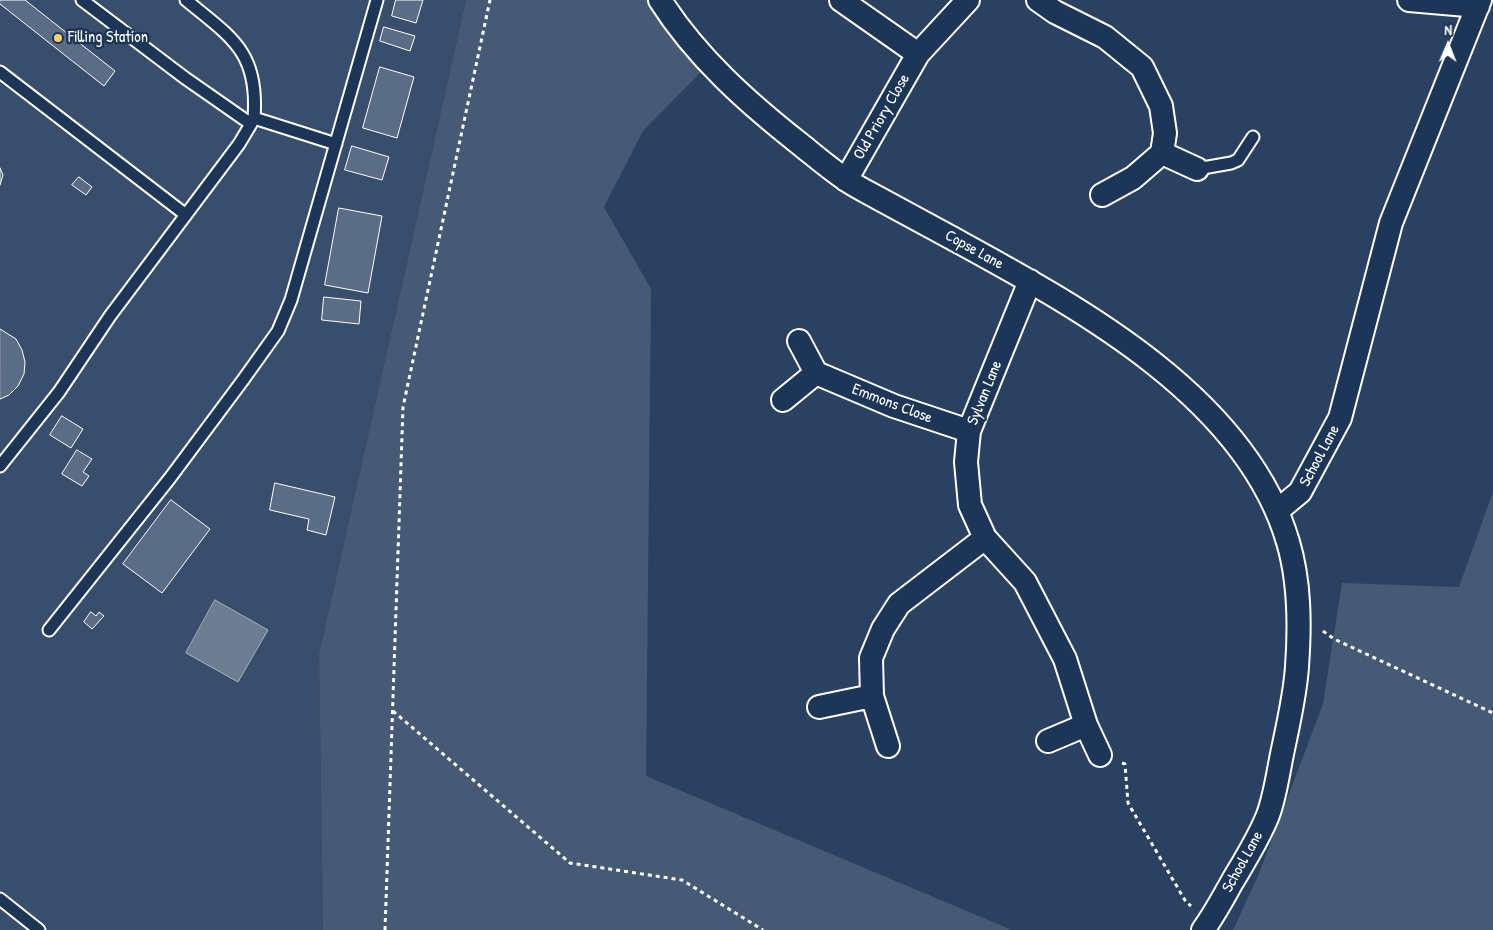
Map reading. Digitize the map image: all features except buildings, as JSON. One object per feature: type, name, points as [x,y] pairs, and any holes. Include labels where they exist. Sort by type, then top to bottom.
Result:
[{"type":"street","name":"Copse Lane","points":[[660,0],[691,43],[709,64],[777,126],[846,180],[1030,281],[1110,330],[1126,344],[1146,356],[1184,388],[1234,442],[1257,473],[1277,511]]},
{"type":"street","points":[[841,0],[918,54]]},
{"type":"street","name":"Old Priory Close","points":[[846,180],[918,54],[968,0]]},
{"type":"street","points":[[1038,0],[1055,12],[1105,36],[1142,66],[1161,106],[1165,133],[1162,153],[1132,178],[1102,195]]},
{"type":"street","points":[[1409,0],[1479,3]]},
{"type":"street","name":"School Lane","points":[[1210,927],[1268,814],[1296,687],[1300,634],[1298,588],[1288,542],[1277,511],[1300,492],[1340,418],[1391,223],[1479,3]]},
{"type":"street","points":[[1162,153],[1196,169]]},
{"type":"street","name":"Sylvan Lane","points":[[1030,281],[969,431],[966,462],[970,505],[985,538],[1025,582],[1066,659],[1086,725],[1100,755]]},
{"type":"street","points":[[783,400],[816,373],[799,342]]},
{"type":"street","name":"Emmons Close","points":[[816,373],[894,406],[969,431]]},
{"type":"street","points":[[888,746],[872,696],[871,658],[882,629],[899,604],[985,538]]},
{"type":"street","points":[[819,707],[872,696]]},
{"type":"street","points":[[1048,741],[1086,725]]},
{"type":"lane","points":[[82,0],[185,78],[253,121],[336,144]]},
{"type":"lane","points":[[0,466],[59,392],[110,316],[239,144],[253,121],[253,89],[251,73],[246,58],[226,33],[186,0]]},
{"type":"lane","points":[[49,630],[170,478],[278,331],[291,300],[377,0]]},
{"type":"lane","points":[[0,72],[186,215]]},
{"type":"lane","points":[[1196,169],[1238,160],[1253,138]]},
{"type":"lane","points":[[0,898],[37,929]]},
{"type":"path","points":[[385,930],[403,407],[490,0]]},
{"type":"path","points":[[1334,639],[1493,713]]},
{"type":"path","points":[[393,711],[570,863],[682,880],[763,930]]},
{"type":"path","points":[[1100,755],[1125,764],[1128,803],[1186,902],[1210,927]]},
{"type":"shaded area","points":[[0,0],[466,0],[319,654],[323,930],[0,930]]},
{"type":"shaded area","points":[[466,0],[660,0],[709,64],[643,131],[604,207],[651,289],[646,776],[1012,930],[323,930],[319,654]]},
{"type":"shaded area","points":[[1493,492],[1493,930],[1233,930],[1258,876],[1323,704],[1342,583],[1459,587]]},
{"type":"shaded area","points":[[215,600],[268,630],[238,682],[186,653]]},
{"type":"place","name":"Filling Station","points":[[58,38]]}]
